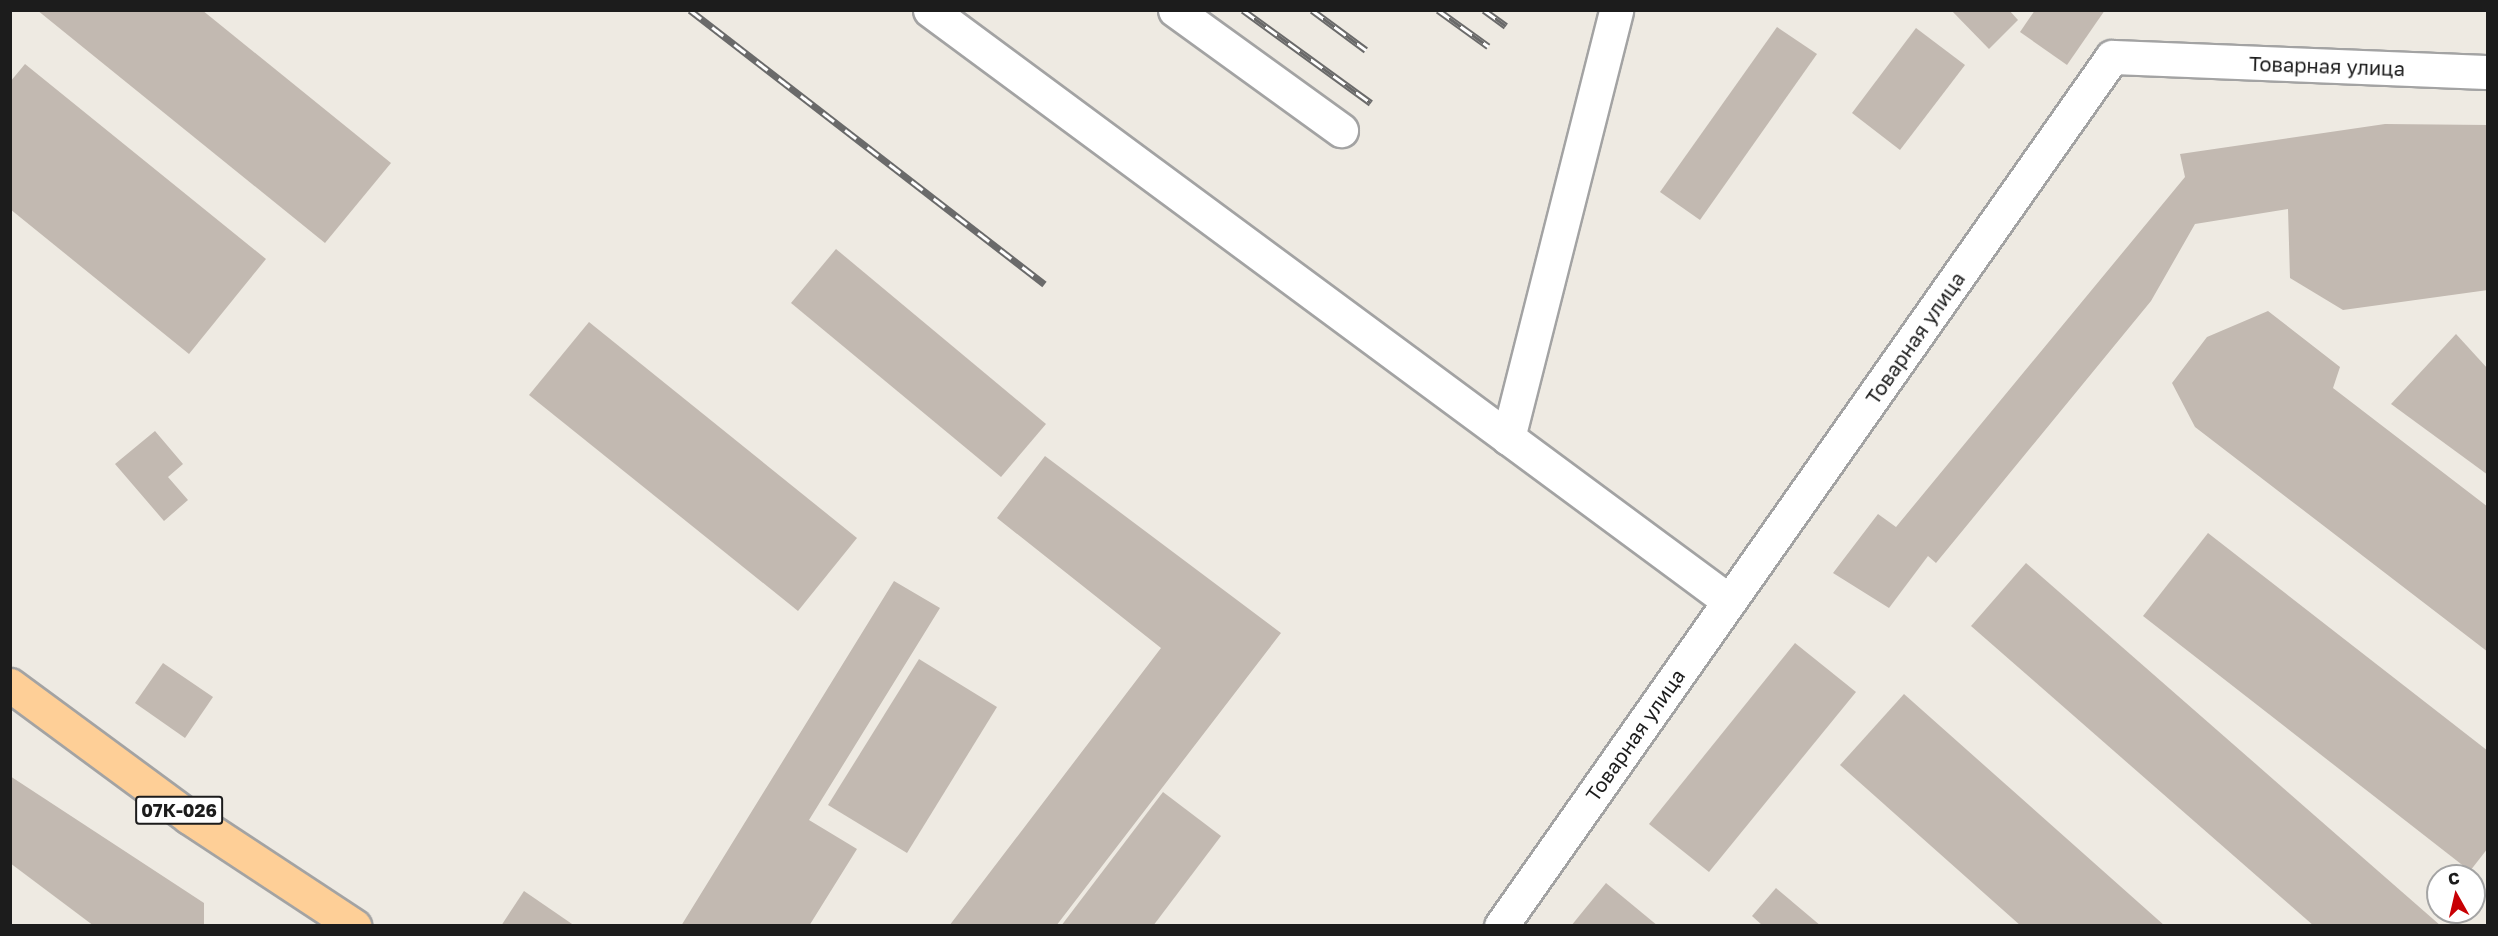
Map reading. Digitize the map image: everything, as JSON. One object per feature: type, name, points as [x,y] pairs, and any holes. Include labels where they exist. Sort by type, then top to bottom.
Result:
[{"type":"main road","name":"07К-026","points":[[10,686],[189,817],[354,926]]},
{"type":"street","points":[[930,10],[1729,601]]},
{"type":"street","points":[[1175,10],[1341,130]]},
{"type":"street","points":[[1508,438],[1616,10]]},
{"type":"street","name":"Товарная улица","points":[[1501,926],[2112,57],[2487,72]]},
{"type":"building","points":[[37,10],[202,10],[391,163],[325,243]]},
{"type":"building","points":[[1951,10],[2009,10],[2018,20],[1989,49]]},
{"type":"building","points":[[2035,10],[2105,10],[2067,65],[2020,32]]},
{"type":"building","points":[[1777,27],[1817,54],[1700,220],[1660,192]]},
{"type":"building","points":[[1916,28],[1965,65],[1900,150],[1852,113]]},
{"type":"building","points":[[25,64],[266,259],[189,354],[10,209],[10,82]]},
{"type":"building","points":[[2385,124],[2488,125],[2488,290],[2343,310],[2290,278],[2288,209],[2195,224],[2151,301],[1936,563],[1928,556],[1889,608],[1833,573],[1878,514],[1896,527],[2185,177],[2180,154]]},
{"type":"building","points":[[836,249],[1046,424],[1001,477],[791,303]]},
{"type":"building","points":[[2268,311],[2340,367],[2333,388],[2488,507],[2488,652],[2195,427],[2172,383],[2207,337]]},
{"type":"building","points":[[589,322],[857,538],[798,611],[529,395]]},
{"type":"building","points":[[2456,334],[2488,369],[2488,475],[2391,404]]},
{"type":"building","points":[[155,431],[183,464],[168,477],[188,500],[164,521],[115,464]]},
{"type":"building","points":[[1045,456],[1281,633],[1056,926],[949,926],[1161,648],[997,518]]},
{"type":"building","points":[[2208,533],[2488,751],[2488,848],[2475,864],[2461,864],[2143,616]]},
{"type":"building","points":[[2026,563],[2426,913],[2426,924],[2441,926],[2314,926],[1971,626]]},
{"type":"building","points":[[894,581],[940,608],[809,820],[857,849],[809,926],[681,926]]},
{"type":"building","points":[[1795,643],[1856,692],[1709,872],[1649,824]]},
{"type":"building","points":[[919,659],[997,707],[907,853],[828,805]]},
{"type":"building","points":[[163,663],[213,697],[185,738],[135,703]]},
{"type":"building","points":[[1904,694],[2165,926],[2021,926],[1840,765]]},
{"type":"building","points":[[10,776],[204,903],[204,926],[94,926],[10,863]]},
{"type":"building","points":[[1163,792],[1221,836],[1153,926],[1061,926]]},
{"type":"building","points":[[1606,883],[1658,926],[1571,926]]},
{"type":"building","points":[[1776,888],[1821,926],[1763,926],[1752,916]]},
{"type":"building","points":[[524,891],[575,926],[501,926]]},
{"type":"railway","points":[[690,10],[1044,284]]},
{"type":"railway","points":[[1243,10],[1371,103]]},
{"type":"railway","points":[[1312,10],[1366,50]]},
{"type":"railway","points":[[1438,10],[1488,46]]},
{"type":"railway","points":[[1484,10],[1506,26]]}]
